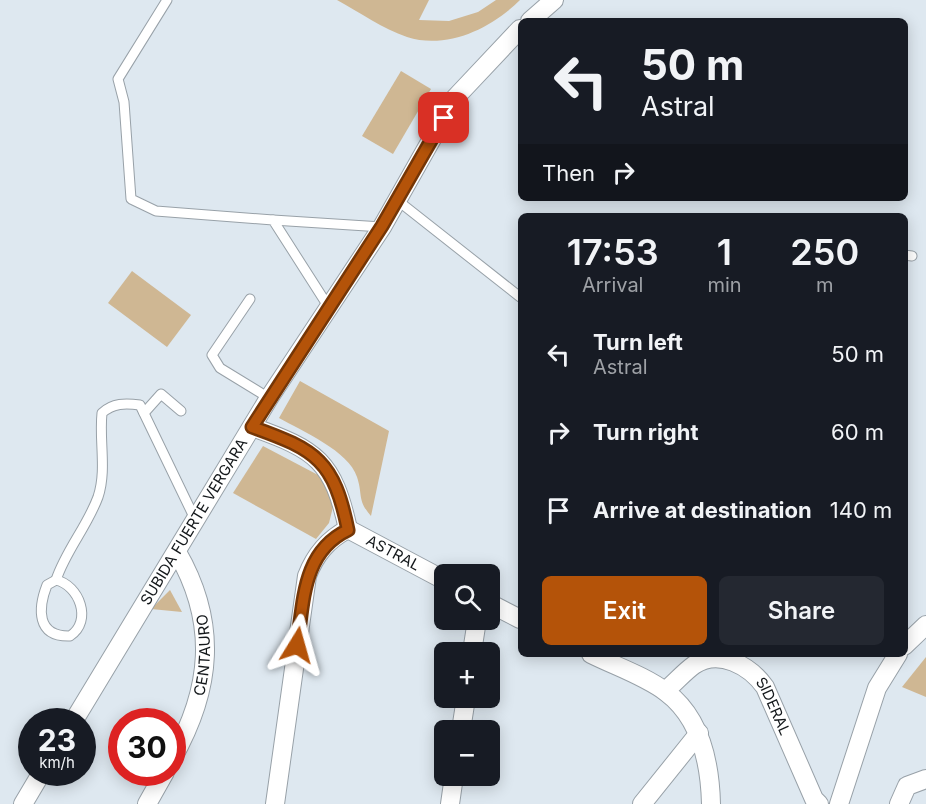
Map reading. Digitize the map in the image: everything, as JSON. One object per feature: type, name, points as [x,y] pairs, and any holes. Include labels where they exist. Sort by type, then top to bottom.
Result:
[{"type":"street","points":[[533,18],[554,0]]},
{"type":"street","name":"SUBIDA FUERTE VERGARA","points":[[82,708],[269,398],[382,226],[455,98],[518,31]]},
{"type":"street","name":"ASTRAL","points":[[252,427],[284,438],[313,454],[331,473],[341,497],[348,530],[434,575]]},
{"type":"street","points":[[275,804],[307,576],[314,559],[326,544],[348,530]]},
{"type":"street","name":"CENTAURO","points":[[177,552],[194,587],[200,606],[206,647],[204,677],[198,706],[186,730]]},
{"type":"street","points":[[500,609],[518,618]]},
{"type":"street","points":[[908,642],[926,625]]},
{"type":"street","points":[[597,657],[666,691],[687,713],[699,733],[709,771],[711,804]]},
{"type":"street","points":[[839,804],[877,688],[896,657]]},
{"type":"street","name":"SIDERAL","points":[[666,691],[695,664],[704,661],[724,659],[752,672],[765,687],[814,799],[819,804]]},
{"type":"street","points":[[642,804],[699,733]]},
{"type":"street","points":[[899,804],[907,786],[926,779]]},
{"type":"street","points":[[23,804],[34,786]]},
{"type":"street","points":[[147,804],[157,786]]},
{"type":"street","points":[[450,804],[453,786]]},
{"type":"lane","points":[[167,0],[118,79],[124,102],[131,199],[156,211],[382,226]]},
{"type":"lane","points":[[397,200],[518,295]]},
{"type":"lane","points":[[273,220],[328,306]]},
{"type":"lane","points":[[250,299],[212,355],[220,368],[269,398]]},
{"type":"lane","points":[[144,413],[161,394],[181,411]]},
{"type":"lane","points":[[56,580],[65,582],[73,589],[81,608],[77,629],[70,636],[60,636],[50,632],[40,614],[40,604],[47,585],[56,580],[67,552],[83,531],[98,495],[103,457],[100,434],[102,413],[109,407],[124,403],[140,405],[195,520]]},
{"type":"shaded area","points":[[337,0],[429,0],[419,20],[449,21],[478,12],[496,0],[520,0],[496,19],[468,34],[438,41],[398,34]]},
{"type":"shaded area","points":[[401,71],[431,89],[393,154],[362,136]]},
{"type":"shaded area","points":[[132,271],[191,315],[167,347],[108,303]]},
{"type":"shaded area","points":[[300,381],[389,431],[371,516],[362,501],[357,477],[345,459],[324,443],[279,418]]},
{"type":"shaded area","points":[[263,446],[320,476],[335,499],[329,523],[316,539],[233,493]]},
{"type":"shaded area","points":[[170,590],[182,612],[151,609]]},
{"type":"shaded area","points":[[926,657],[926,697],[902,687]]},
{"type":"route","points":[[297,645],[307,576],[311,565],[326,544],[335,536],[348,530],[341,497],[331,473],[313,454],[284,438],[252,427],[328,306],[382,226],[444,118]]}]
